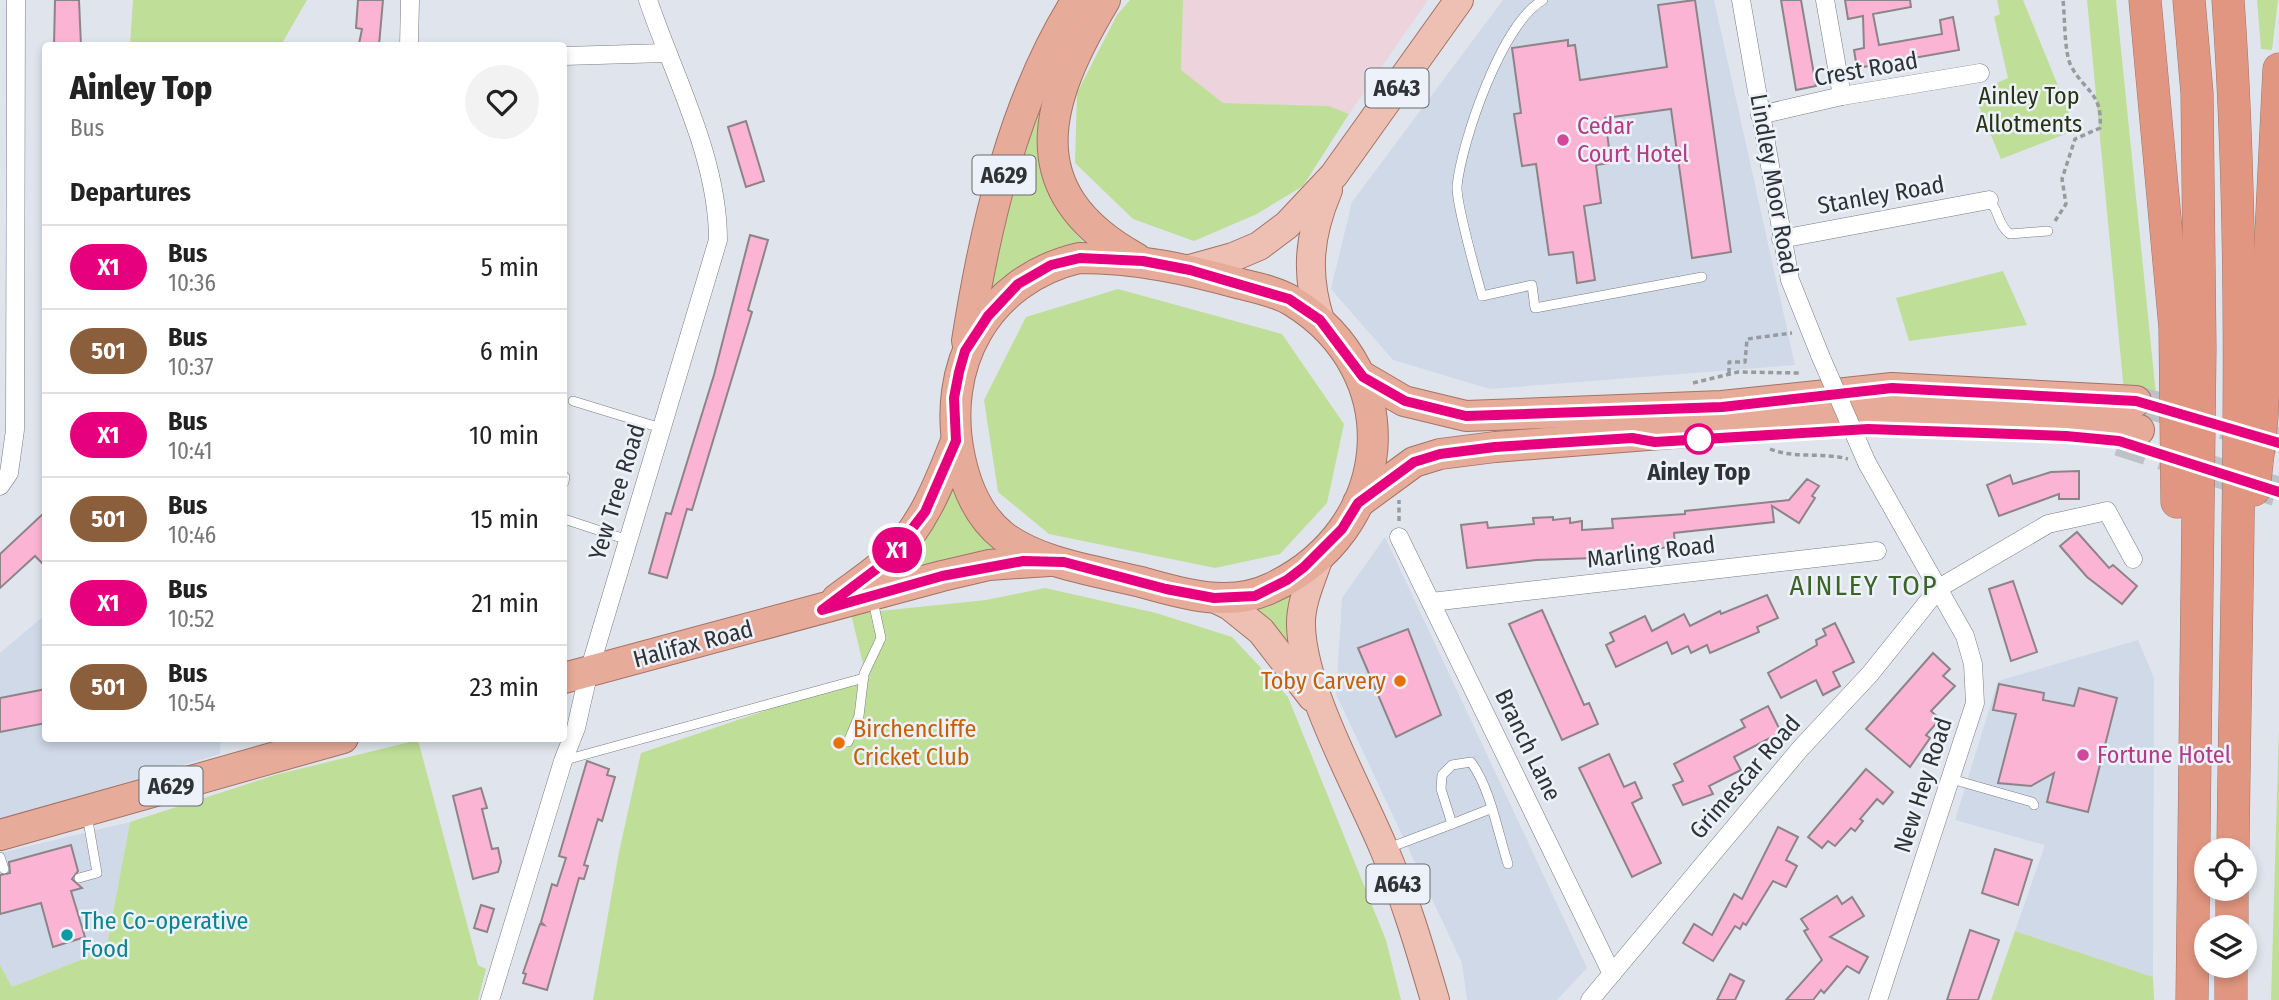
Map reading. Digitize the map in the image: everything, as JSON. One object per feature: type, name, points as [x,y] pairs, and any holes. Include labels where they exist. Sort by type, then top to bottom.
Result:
[{"type":"highway","name":"A629","points":[[1077,0],[1044,58],[1013,146],[975,294],[954,398],[956,441],[970,492],[1002,535],[1033,553],[1166,589],[1214,598],[1255,596],[1287,580],[1320,554],[1342,529],[1358,503],[1371,467],[1374,440],[1363,377]]},
{"type":"highway","name":"A629","points":[[1105,0],[1074,55],[1057,97],[1052,132],[1053,149],[1061,182],[1080,216],[1103,239],[1143,261]]},
{"type":"highway","points":[[2145,0],[2175,328],[2178,618],[2194,836]]},
{"type":"highway","points":[[2189,0],[2197,93],[2200,335],[2192,1000]]},
{"type":"highway","points":[[2228,0],[2235,90],[2238,259],[2233,838]]},
{"type":"highway","points":[[2235,680],[2262,417],[2279,69]]},
{"type":"highway","name":"A629","points":[[965,351],[988,316],[1018,284],[1051,265],[1080,258],[1143,261],[1190,270],[1289,299],[1320,320],[1363,377],[1405,401],[1466,416],[1722,407],[1892,388],[2131,424],[1903,415],[1440,454],[1402,469],[1358,503]]},
{"type":"highway","name":"Halifax Road","points":[[822,610],[887,561],[908,538],[933,497],[956,441]]},
{"type":"highway","name":"Halifax Road","points":[[576,674],[989,565],[1023,561],[1064,562]]},
{"type":"highway","name":"A629","points":[[0,835],[293,745],[314,742]]},
{"type":"highway","points":[[2231,978],[2231,1000]]},
{"type":"main road","name":"A643","points":[[1190,270],[1233,257],[1272,238],[1334,175],[1459,0]]},
{"type":"main road","name":"A643","points":[[1320,320],[1310,282],[1311,238],[1334,175]]},
{"type":"main road","name":"A643","points":[[1320,554],[1301,627],[1321,707],[1404,898],[1435,1000]]},
{"type":"main road","name":"A643","points":[[1214,598],[1230,606],[1261,631],[1321,707]]},
{"type":"street","points":[[0,486],[9,473],[15,430],[8,153],[16,0]]},
{"type":"street","points":[[409,42],[410,0]]},
{"type":"street","name":"Yew Tree Road","points":[[490,1000],[563,761],[576,728],[576,674],[628,540],[718,240],[718,207],[706,160],[648,0]]},
{"type":"street","name":"Lindley Moor Road","points":[[1741,0],[1790,280],[1867,463],[1939,588]]},
{"type":"street","points":[[1825,0],[1842,96]]},
{"type":"street","points":[[567,56],[666,53]]},
{"type":"street","name":"Crest Road","points":[[1760,115],[1842,96],[1980,74]]},
{"type":"street","name":"Stanley Road","points":[[1781,239],[1989,200]]},
{"type":"street","points":[[1939,588],[2048,524],[2107,511],[2133,559]]},
{"type":"street","name":"Branch Lane","points":[[1399,537],[1612,974]]},
{"type":"street","name":"Marling Road","points":[[1431,602],[1877,551]]},
{"type":"street","name":"New Hey Road","points":[[1878,1000],[1975,704],[1975,677],[1965,636],[1939,588]]},
{"type":"street","name":"Grimescar Road","points":[[1590,1000],[1800,749],[1870,674],[1939,588]]},
{"type":"lane","points":[[1543,0],[1506,40],[1482,94],[1457,188],[1482,296],[1532,285],[1535,308],[1702,277]]},
{"type":"lane","points":[[1989,200],[1996,206],[2005,231],[2010,234],[2048,231]]},
{"type":"lane","points":[[573,401],[662,428]]},
{"type":"lane","points":[[567,521],[628,540]]},
{"type":"lane","points":[[848,742],[859,716],[864,678],[881,638],[881,627],[871,596]]},
{"type":"lane","points":[[563,761],[864,678]]},
{"type":"lane","points":[[1452,824],[1441,789],[1442,775],[1452,765],[1471,762],[1485,781],[1490,808],[1508,863]]},
{"type":"lane","points":[[1951,779],[2032,802],[2034,805]]},
{"type":"lane","points":[[1384,850],[1490,808]]},
{"type":"lane","points":[[79,878],[97,873],[86,809]]},
{"type":"lane","points":[[0,857],[4,869]]},
{"type":"path","points":[[2048,231],[2066,204],[2062,179],[2075,139],[2101,128],[2099,102],[2070,64],[2063,0]]},
{"type":"path","points":[[1729,373],[1729,362],[1745,362],[1747,339],[1810,330]]},
{"type":"path","points":[[1766,447],[1786,455],[1832,455],[1867,463]]},
{"type":"path","points":[[1399,537],[1401,494]]},
{"type":"shaded area","points":[[1183,0],[1428,0],[1349,114],[1329,106],[1223,103],[1181,71]]},
{"type":"shaded area","points":[[1503,0],[1714,0],[1795,365],[1490,389],[1393,360],[1331,289],[1352,202]]},
{"type":"shaded area","points":[[1385,537],[1587,968],[1557,1000],[1467,1000],[1462,963],[1336,694],[1342,598]]},
{"type":"shaded area","points":[[42,618],[42,742],[221,742],[220,754],[0,820],[0,653]]},
{"type":"shaded area","points":[[2138,640],[2154,678],[2153,977],[2015,931],[2045,845],[1955,820],[1998,681]]},
{"type":"shaded area","points":[[130,822],[106,950],[12,987],[0,965],[0,853]]},
{"type":"green space","points":[[133,0],[307,0],[283,42],[130,42]]},
{"type":"green space","points":[[1130,0],[1183,0],[1181,70],[1223,103],[1329,106],[1349,114],[1303,186],[1257,214],[1194,241],[1133,219],[1075,163],[1077,93],[1117,15]]},
{"type":"green space","name":"Ainley Top Allotments","points":[[1997,0],[2023,0],[2076,130],[2001,159],[1977,102],[1999,93],[1997,83],[2008,78],[1994,17],[2000,14]]},
{"type":"green space","points":[[2087,0],[2116,0],[2156,395],[2124,392]]},
{"type":"green space","points":[[2257,0],[2278,0],[2272,50],[2261,49]]},
{"type":"green space","points":[[1035,109],[1042,114],[1045,154],[1051,188],[1057,203],[1076,233],[1091,249],[988,301],[1019,164]]},
{"type":"green space","points":[[2003,271],[2027,325],[1909,341],[1896,298]]},
{"type":"green space","points":[[1118,289],[1282,334],[1344,424],[1327,503],[1280,554],[1215,568],[1049,534],[998,492],[984,400],[1026,317]]},
{"type":"green space","points":[[958,486],[1012,551],[879,585],[946,491]]},
{"type":"green space","points":[[1298,584],[1290,648],[1242,604]]},
{"type":"green space","points":[[1045,588],[1156,613],[1232,637],[1288,697],[1386,940],[1401,1000],[593,1000],[619,852],[641,753],[866,676],[851,614],[986,600]]},
{"type":"green space","points":[[2279,725],[2279,1000],[2271,1000]]},
{"type":"green space","points":[[419,742],[478,965],[486,969],[478,1000],[0,1000],[0,965],[12,987],[106,950],[130,822],[275,775]]},
{"type":"green space","points":[[2015,931],[2153,977],[2154,1000],[1991,1000]]},
{"type":"building","points":[[55,0],[79,0],[81,42],[54,42]]},
{"type":"building","points":[[358,0],[383,0],[379,42],[359,42],[362,29],[356,28]]},
{"type":"building","name":"Cedar Court Hotel","points":[[1695,0],[1731,252],[1692,258],[1671,109],[1605,118],[1611,163],[1596,165],[1601,203],[1584,206],[1595,280],[1577,283],[1573,252],[1549,255],[1536,164],[1522,166],[1514,114],[1521,113],[1512,48],[1568,40],[1568,46],[1575,45],[1580,80],[1667,67],[1658,5]]},
{"type":"building","points":[[1781,0],[1801,0],[1816,86],[1796,90]]},
{"type":"building","points":[[1845,0],[1910,0],[1911,7],[1873,14],[1879,45],[1942,34],[1940,20],[1953,17],[1959,50],[1857,68],[1854,50],[1864,48],[1863,16],[1848,19]]},
{"type":"building","points":[[746,121],[764,181],[746,187],[728,127]]},
{"type":"building","points":[[750,235],[768,240],[748,310],[752,312],[692,510],[687,509],[667,578],[649,573],[666,513],[671,514],[714,375]]},
{"type":"building","points":[[2079,471],[2079,499],[2059,499],[2059,494],[1999,516],[1987,485],[2010,475],[2013,484],[2051,472]]},
{"type":"building","points":[[1807,479],[1819,486],[1812,496],[1815,498],[1799,523],[1772,506],[1774,522],[1674,533],[1675,546],[1595,558],[1536,560],[1467,568],[1461,525],[1487,522],[1488,528],[1534,524],[1533,518],[1553,517],[1553,520],[1570,518],[1570,523],[1582,521],[1582,530],[1613,528],[1612,519],[1685,514],[1685,511],[1789,500]]},
{"type":"building","points":[[42,515],[42,563],[35,556],[0,588],[0,554]]},
{"type":"building","points":[[2077,532],[2109,568],[2113,565],[2137,586],[2122,604],[2087,577],[2060,546]]},
{"type":"building","points":[[2013,581],[2037,652],[2011,661],[1989,589]]},
{"type":"building","points":[[1767,595],[1778,618],[1757,627],[1759,632],[1710,653],[1707,645],[1691,653],[1688,646],[1672,654],[1667,642],[1616,667],[1606,645],[1614,641],[1610,633],[1645,616],[1652,631],[1684,614],[1690,626],[1720,611],[1721,614]]},
{"type":"building","points":[[1542,610],[1584,705],[1589,703],[1598,724],[1562,740],[1509,624]]},
{"type":"building","points":[[1835,623],[1854,662],[1833,672],[1840,686],[1823,695],[1816,680],[1781,698],[1768,673],[1817,645],[1816,640],[1826,635],[1823,629]]},
{"type":"building","name":"Toby Carvery","points":[[1408,629],[1441,715],[1396,737],[1358,648]]},
{"type":"building","points":[[1933,653],[1950,669],[1943,676],[1955,686],[1931,711],[1940,719],[1926,735],[1930,738],[1910,767],[1866,729]]},
{"type":"building","points":[[1999,684],[2044,693],[2043,700],[2074,706],[2079,688],[2117,698],[2088,812],[2047,802],[2054,773],[2031,786],[1998,783],[2016,714],[1993,710]]},
{"type":"building","points":[[42,690],[42,724],[0,732],[0,698]]},
{"type":"building","points":[[1768,706],[1781,732],[1734,757],[1741,770],[1709,786],[1713,794],[1683,805],[1673,785],[1683,781],[1674,764],[1745,727],[1741,720]]},
{"type":"building","points":[[1609,754],[1624,787],[1635,782],[1642,798],[1632,803],[1661,863],[1632,877],[1579,768]]},
{"type":"building","points":[[587,761],[609,769],[607,775],[615,777],[602,821],[598,819],[584,865],[588,866],[584,879],[579,878],[547,990],[523,983],[526,974],[523,973],[540,924],[544,925],[541,922],[552,884],[557,886],[566,858],[559,856]]},
{"type":"building","points":[[1866,769],[1893,792],[1883,804],[1877,799],[1860,819],[1863,821],[1855,831],[1851,828],[1835,846],[1828,841],[1822,848],[1808,837]]},
{"type":"building","points":[[481,788],[487,808],[482,809],[492,849],[498,848],[501,862],[498,872],[473,879],[453,796]]},
{"type":"building","points":[[1778,827],[1798,837],[1786,860],[1797,866],[1786,887],[1773,881],[1746,925],[1743,923],[1740,929],[1735,926],[1713,961],[1683,943],[1694,924],[1712,935],[1734,894],[1742,899]]},
{"type":"building","name":"The Co-operative Food","points":[[71,845],[78,871],[72,879],[82,888],[71,891],[85,937],[53,947],[41,903],[0,914],[0,875],[10,873],[9,862]]},
{"type":"building","points":[[1995,849],[2032,860],[2018,905],[1982,893]]},
{"type":"building","points":[[1837,896],[1842,904],[1852,897],[1864,916],[1830,937],[1868,957],[1859,973],[1847,966],[1824,993],[1821,990],[1813,1000],[1786,1000],[1822,960],[1804,931],[1808,929],[1801,919]]},
{"type":"building","points":[[481,905],[494,909],[487,932],[474,928]]},
{"type":"building","points":[[1970,930],[1999,940],[1978,1000],[1947,1000]]},
{"type":"building","points":[[1730,974],[1744,981],[1735,1000],[1717,1000]]},
{"type":"tunnel","points":[[2136,401],[2230,426],[2279,443]]},
{"type":"tunnel","points":[[2119,441],[2279,492]]},
{"type":"bus line","name":"X1","points":[[2279,443],[2230,426],[2136,401],[2015,392],[1892,388],[1722,407],[1466,416],[1405,401],[1363,377],[1320,320],[1289,299],[1190,270],[1143,261],[1080,258],[1051,265],[1018,284],[988,316],[965,351],[954,398],[956,441],[925,512],[908,538],[887,561],[822,610],[942,576],[989,565],[1023,561],[1064,562],[1166,589],[1214,598],[1237,599],[1255,596],[1287,580],[1320,554],[1342,529],[1358,503],[1402,469],[1414,462],[1440,454],[1495,447],[1632,438],[1655,442],[1868,429],[2039,434],[2119,441],[2159,456],[2218,470],[2279,492]]},
{"type":"place","name":"Cedar Court Hotel","points":[[1563,140]]},
{"type":"place","name":"Ainley Top","points":[[1699,439]]},
{"type":"place","name":"Toby Carvery","points":[[1400,681]]},
{"type":"place","name":"Birchencliffe Cricket Club","points":[[839,743]]},
{"type":"place","name":"Fortune Hotel","points":[[2083,755]]},
{"type":"place","name":"The Co-operative Food","points":[[67,935]]},
{"type":"district","name":"AINLEY TOP","points":[[1864,585]]}]
